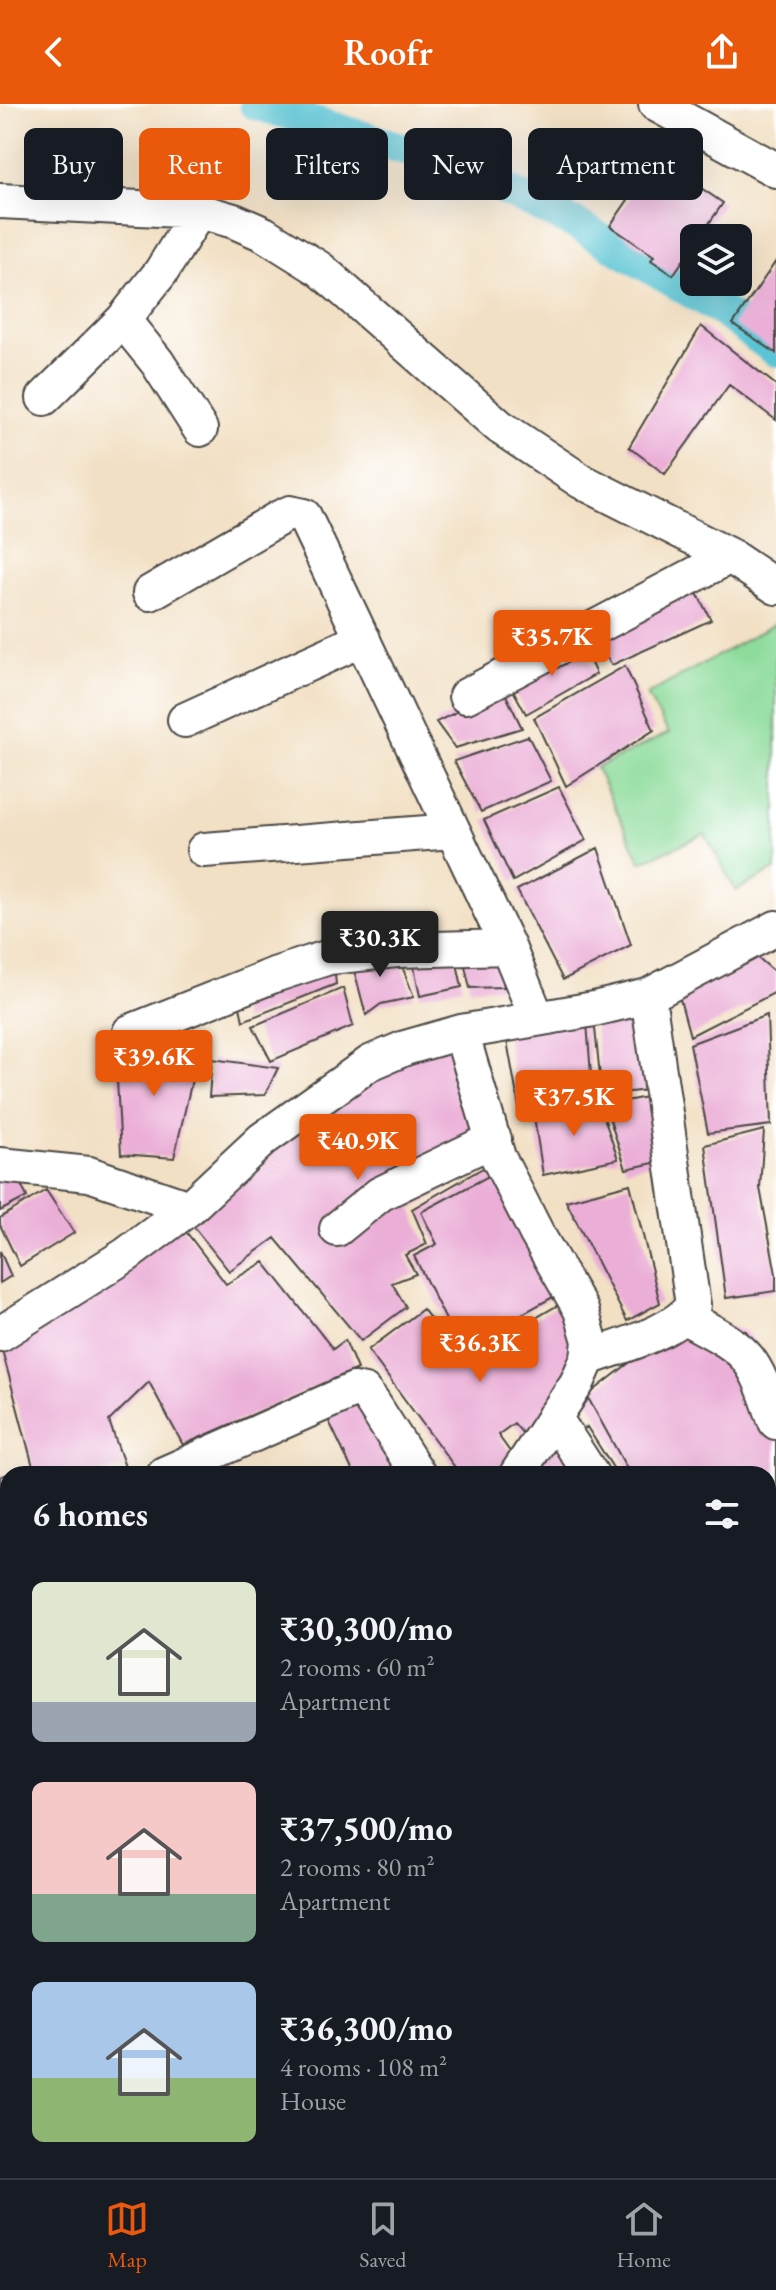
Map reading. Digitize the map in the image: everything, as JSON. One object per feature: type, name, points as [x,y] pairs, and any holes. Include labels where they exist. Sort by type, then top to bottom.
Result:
[{"type":"street","points":[[656,104],[776,170]]},
{"type":"street","points":[[0,201],[199,211],[264,234],[320,269],[500,427],[581,481],[730,556],[776,587]]},
{"type":"street","points":[[44,398],[123,320],[161,272],[199,211]]},
{"type":"street","points":[[123,320],[157,362],[200,429]]},
{"type":"street","points":[[150,593],[281,517],[298,514],[309,523],[508,947],[537,1018]]},
{"type":"street","points":[[466,696],[730,556]]},
{"type":"street","points":[[185,720],[363,639]]},
{"type":"street","points":[[204,850],[453,831]]},
{"type":"street","points":[[0,1334],[126,1255],[189,1208],[263,1139],[370,1063],[405,1048],[461,1032],[648,996],[776,928]]},
{"type":"street","points":[[130,1032],[274,975],[329,957],[396,950],[508,947]]},
{"type":"street","points":[[588,1358],[664,1329],[685,1317],[693,1305],[648,996]]},
{"type":"street","points":[[461,1032],[498,1157],[537,1234],[581,1310],[590,1341],[588,1358],[577,1383],[522,1466]]},
{"type":"street","points":[[337,1229],[380,1194],[494,1139]]},
{"type":"street","points":[[0,1165],[89,1174],[189,1208]]},
{"type":"street","points":[[685,1317],[747,1358],[758,1375],[776,1422]]},
{"type":"street","points":[[182,1466],[354,1390],[364,1392],[372,1402],[413,1466]]},
{"type":"street","points":[[554,1417],[586,1466]]},
{"type":"green space","points":[[776,623],[776,869],[736,891],[705,834],[641,862],[596,768],[669,733],[647,695]]},
{"type":"building","points":[[703,189],[723,203],[709,224],[680,224],[680,265],[673,275],[651,260],[654,256],[610,226],[628,200],[703,200]]},
{"type":"building","points":[[776,261],[776,353],[733,324]]},
{"type":"building","points":[[701,326],[776,385],[776,420],[729,385],[665,474],[629,447]]},
{"type":"building","points":[[689,578],[711,620],[612,665],[590,632]]},
{"type":"building","points":[[581,642],[596,674],[526,714],[508,681]]},
{"type":"building","points":[[625,666],[654,730],[566,786],[534,718]]},
{"type":"building","points":[[503,689],[522,728],[455,748],[436,722]]},
{"type":"building","points":[[528,736],[551,781],[481,812],[454,761]]},
{"type":"building","points":[[559,787],[586,840],[513,881],[484,820]]},
{"type":"building","points":[[598,848],[631,945],[563,980],[517,890]]},
{"type":"building","points":[[454,949],[462,987],[420,996],[411,953]]},
{"type":"building","points":[[749,950],[776,973],[776,992],[690,1036],[678,992]]},
{"type":"building","points":[[349,951],[397,953],[414,997],[381,1004],[366,1015]]},
{"type":"building","points":[[498,952],[504,987],[470,988],[462,953]]},
{"type":"building","points":[[333,958],[336,984],[243,1021],[238,998]]},
{"type":"building","points":[[343,988],[353,1026],[271,1061],[253,1026]]},
{"type":"building","points":[[641,1003],[648,1090],[602,1095],[594,1019]]},
{"type":"building","points":[[586,1010],[592,1088],[520,1113],[505,1030]]},
{"type":"building","points":[[767,1015],[771,1125],[708,1133],[690,1044]]},
{"type":"building","points":[[460,1030],[488,1165],[412,1209],[427,1244],[405,1255],[416,1274],[392,1283],[406,1307],[361,1341],[275,1238],[229,1271],[189,1221],[349,1082]]},
{"type":"building","points":[[200,1045],[174,1158],[121,1154],[117,1080],[126,1049]]},
{"type":"building","points":[[212,1059],[278,1068],[265,1095],[209,1097]]},
{"type":"building","points":[[657,1095],[663,1161],[626,1169],[605,1105]]},
{"type":"building","points":[[597,1097],[618,1159],[543,1175],[534,1117]]},
{"type":"building","points":[[764,1130],[760,1188],[776,1274],[776,1291],[726,1298],[705,1145]]},
{"type":"building","points":[[496,1172],[564,1291],[460,1348],[414,1256],[437,1244],[421,1212]]},
{"type":"building","points":[[17,1176],[27,1197],[0,1211],[0,1180]]},
{"type":"building","points":[[630,1184],[660,1303],[627,1321],[566,1201]]},
{"type":"building","points":[[46,1190],[74,1233],[20,1266],[0,1225],[0,1218]]},
{"type":"building","points":[[181,1225],[226,1284],[264,1262],[333,1349],[345,1340],[357,1369],[183,1445],[149,1382],[109,1421],[125,1466],[33,1466],[1,1346]]},
{"type":"building","points":[[0,1251],[11,1276],[0,1283]]},
{"type":"building","points":[[567,1300],[585,1336],[528,1440],[514,1423],[498,1435],[516,1460],[512,1466],[454,1466],[368,1350],[423,1309],[461,1361]]},
{"type":"building","points":[[689,1316],[746,1331],[776,1378],[776,1466],[626,1466],[587,1396]]},
{"type":"building","points":[[377,1385],[433,1466],[350,1466],[326,1415]]},
{"type":"building","points":[[587,1427],[612,1466],[533,1466],[536,1460]]},
{"type":"waterway","points":[[255,104],[447,162],[576,224],[719,309],[776,351]]}]
